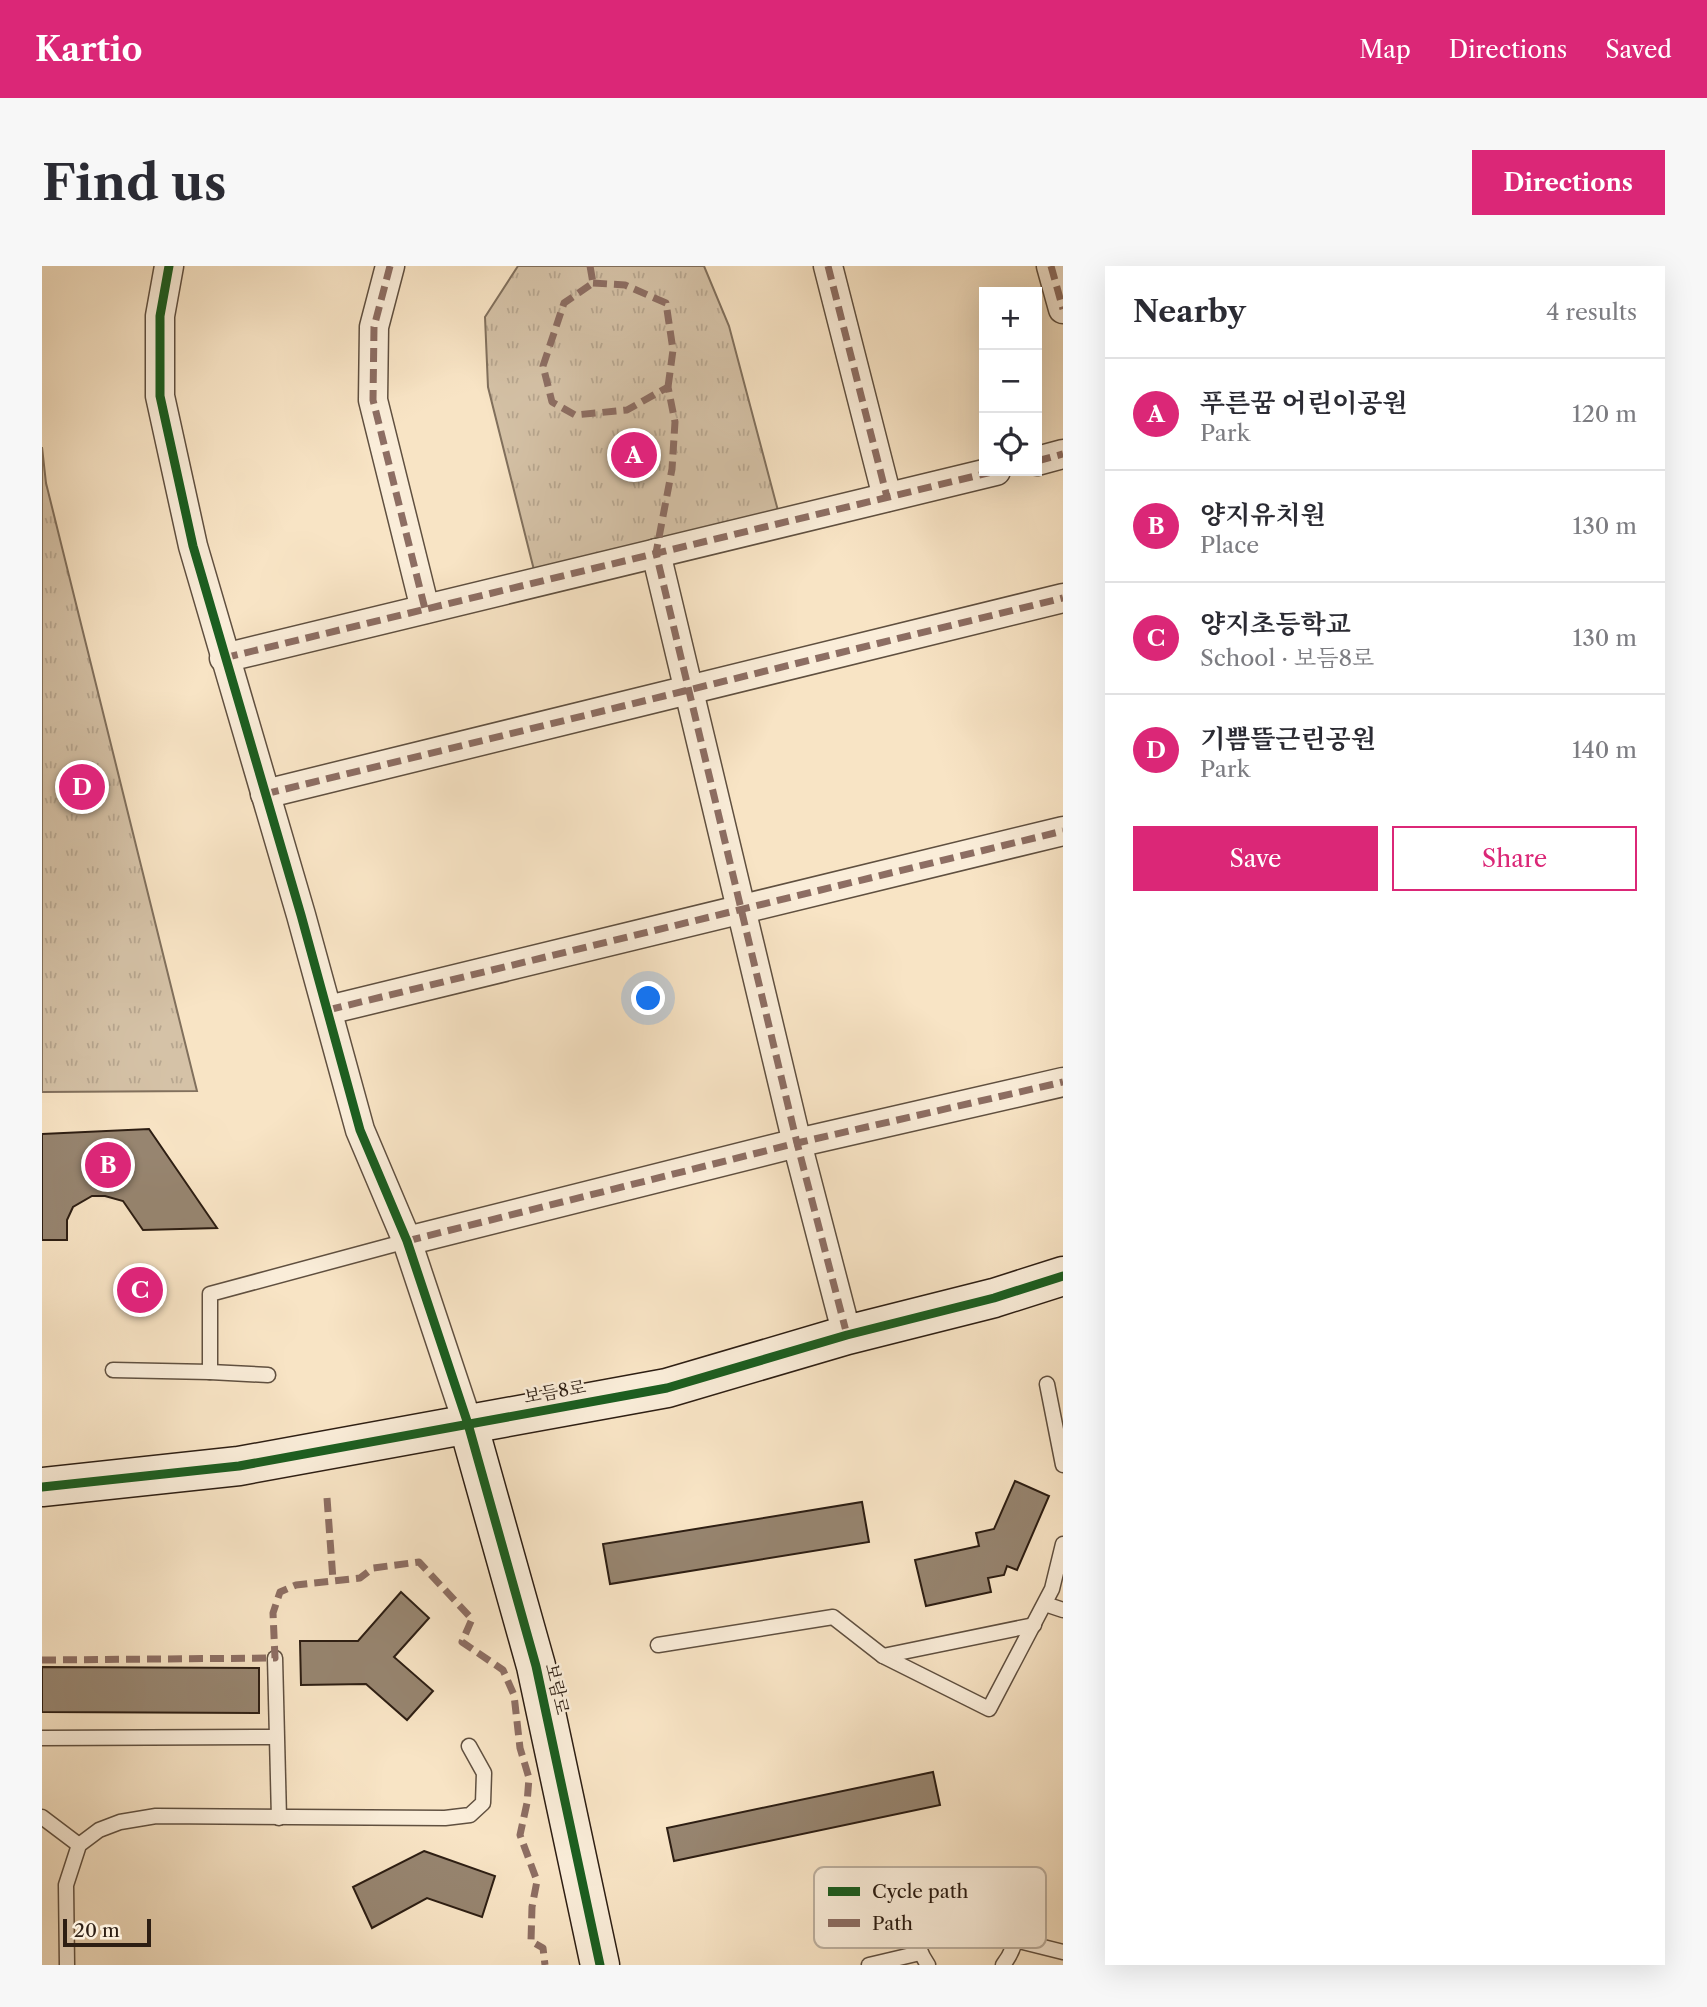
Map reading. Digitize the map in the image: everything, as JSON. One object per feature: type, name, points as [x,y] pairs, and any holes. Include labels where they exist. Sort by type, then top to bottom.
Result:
[{"type":"street","points":[[169,266],[160,316],[160,396],[193,546],[328,1010],[360,1130],[407,1241],[468,1424]]},
{"type":"street","points":[[828,266],[887,497]]},
{"type":"street","points":[[1051,266],[1063,309]]},
{"type":"street","points":[[388,267],[374,327],[373,400],[425,609]]},
{"type":"street","points":[[1042,460],[1063,454]]},
{"type":"street","points":[[224,658],[979,475]]},
{"type":"street","points":[[656,553],[797,1143],[847,1335]]},
{"type":"street","points":[[265,794],[1063,598]]},
{"type":"street","points":[[328,1010],[1063,831]]},
{"type":"street","points":[[407,1241],[797,1143],[1063,1082]]},
{"type":"street","name":"보듬8로","points":[[42,1488],[239,1466],[667,1388],[847,1335],[995,1298],[1063,1276]]},
{"type":"street","name":"보람로","points":[[468,1424],[536,1666],[600,1965]]},
{"type":"lane","points":[[211,1372],[211,1294],[407,1241]]},
{"type":"lane","points":[[113,1370],[268,1375]]},
{"type":"lane","points":[[1047,1384],[1063,1465]]},
{"type":"lane","points":[[658,1645],[833,1617],[883,1656],[989,1709],[1052,1589],[1063,1544]]},
{"type":"lane","points":[[1045,1604],[1063,1610]]},
{"type":"lane","points":[[883,1656],[1034,1625]]},
{"type":"lane","points":[[275,1658],[279,1818]]},
{"type":"lane","points":[[42,1738],[276,1737]]},
{"type":"lane","points":[[67,1965],[66,1885],[79,1845],[99,1830],[120,1822],[156,1816],[444,1818],[470,1815],[483,1803],[484,1773],[469,1746]]},
{"type":"lane","points":[[42,1817],[79,1845]]},
{"type":"lane","points":[[1003,1965],[1012,1948]]},
{"type":"lane","points":[[1046,1948],[1063,1952]]},
{"type":"lane","points":[[869,1965],[924,1959]]},
{"type":"green space","points":[[518,266],[704,266],[729,326],[781,522],[537,582],[488,387],[485,317]]},
{"type":"green space","points":[[42,447],[46,483],[197,1091],[42,1092]]},
{"type":"building","points":[[149,1129],[217,1228],[143,1230],[123,1201],[92,1196],[73,1207],[67,1220],[67,1240],[42,1240],[42,1134]]},
{"type":"building","points":[[1015,1481],[1049,1496],[1017,1570],[1007,1566],[1004,1575],[988,1578],[991,1592],[926,1606],[915,1560],[979,1546],[976,1533],[994,1529]]},
{"type":"building","points":[[862,1502],[869,1542],[610,1584],[603,1544]]},
{"type":"building","points":[[401,1592],[429,1618],[394,1657],[433,1691],[407,1720],[366,1684],[301,1685],[300,1641],[358,1641]]},
{"type":"building","points":[[42,1667],[259,1668],[259,1713],[42,1712]]},
{"type":"building","points":[[933,1772],[940,1805],[674,1861],[667,1828]]},
{"type":"building","points":[[424,1851],[495,1876],[482,1917],[427,1898],[372,1928],[353,1887]]},
{"type":"marked path","points":[[390,266],[374,327],[373,400],[425,609]]},
{"type":"marked path","points":[[590,266],[593,283],[564,303],[543,366],[552,402],[575,415],[627,410],[668,387],[675,422],[672,469],[656,553],[797,1143],[847,1335]]},
{"type":"marked path","points":[[828,266],[887,497]]},
{"type":"marked path","points":[[1051,266],[1063,309]]},
{"type":"marked path","points":[[593,283],[625,285],[666,303],[673,350],[668,387]]},
{"type":"marked path","points":[[1042,460],[1063,454]]},
{"type":"marked path","points":[[224,658],[979,475]]},
{"type":"marked path","points":[[265,794],[1063,598]]},
{"type":"marked path","points":[[328,1010],[1063,831]]},
{"type":"marked path","points":[[407,1241],[797,1143],[1063,1082]]},
{"type":"marked path","points":[[327,1498],[333,1580]]},
{"type":"marked path","points":[[42,1660],[275,1658],[273,1613],[280,1592],[296,1585],[360,1578],[373,1568],[419,1562],[472,1619],[462,1642],[503,1670],[514,1695],[520,1748],[529,1778],[520,1835],[537,1881],[532,1907],[531,1941],[543,1948],[545,1965]]},
{"type":"cycle path","points":[[169,266],[160,316],[160,396],[193,546],[301,915],[360,1130],[407,1241],[468,1424],[536,1666],[600,1965]]},
{"type":"cycle path","points":[[42,1487],[239,1466],[667,1388],[847,1335],[994,1298],[1063,1276]]},
{"type":"place","name":"푸른꿈 어린이공원","points":[[634,455]]},
{"type":"place","name":"기쁨뜰근린공원","points":[[82,787]]},
{"type":"place","name":"양지유치원","points":[[108,1165]]},
{"type":"place","name":"양지초등학교","points":[[140,1290]]}]
